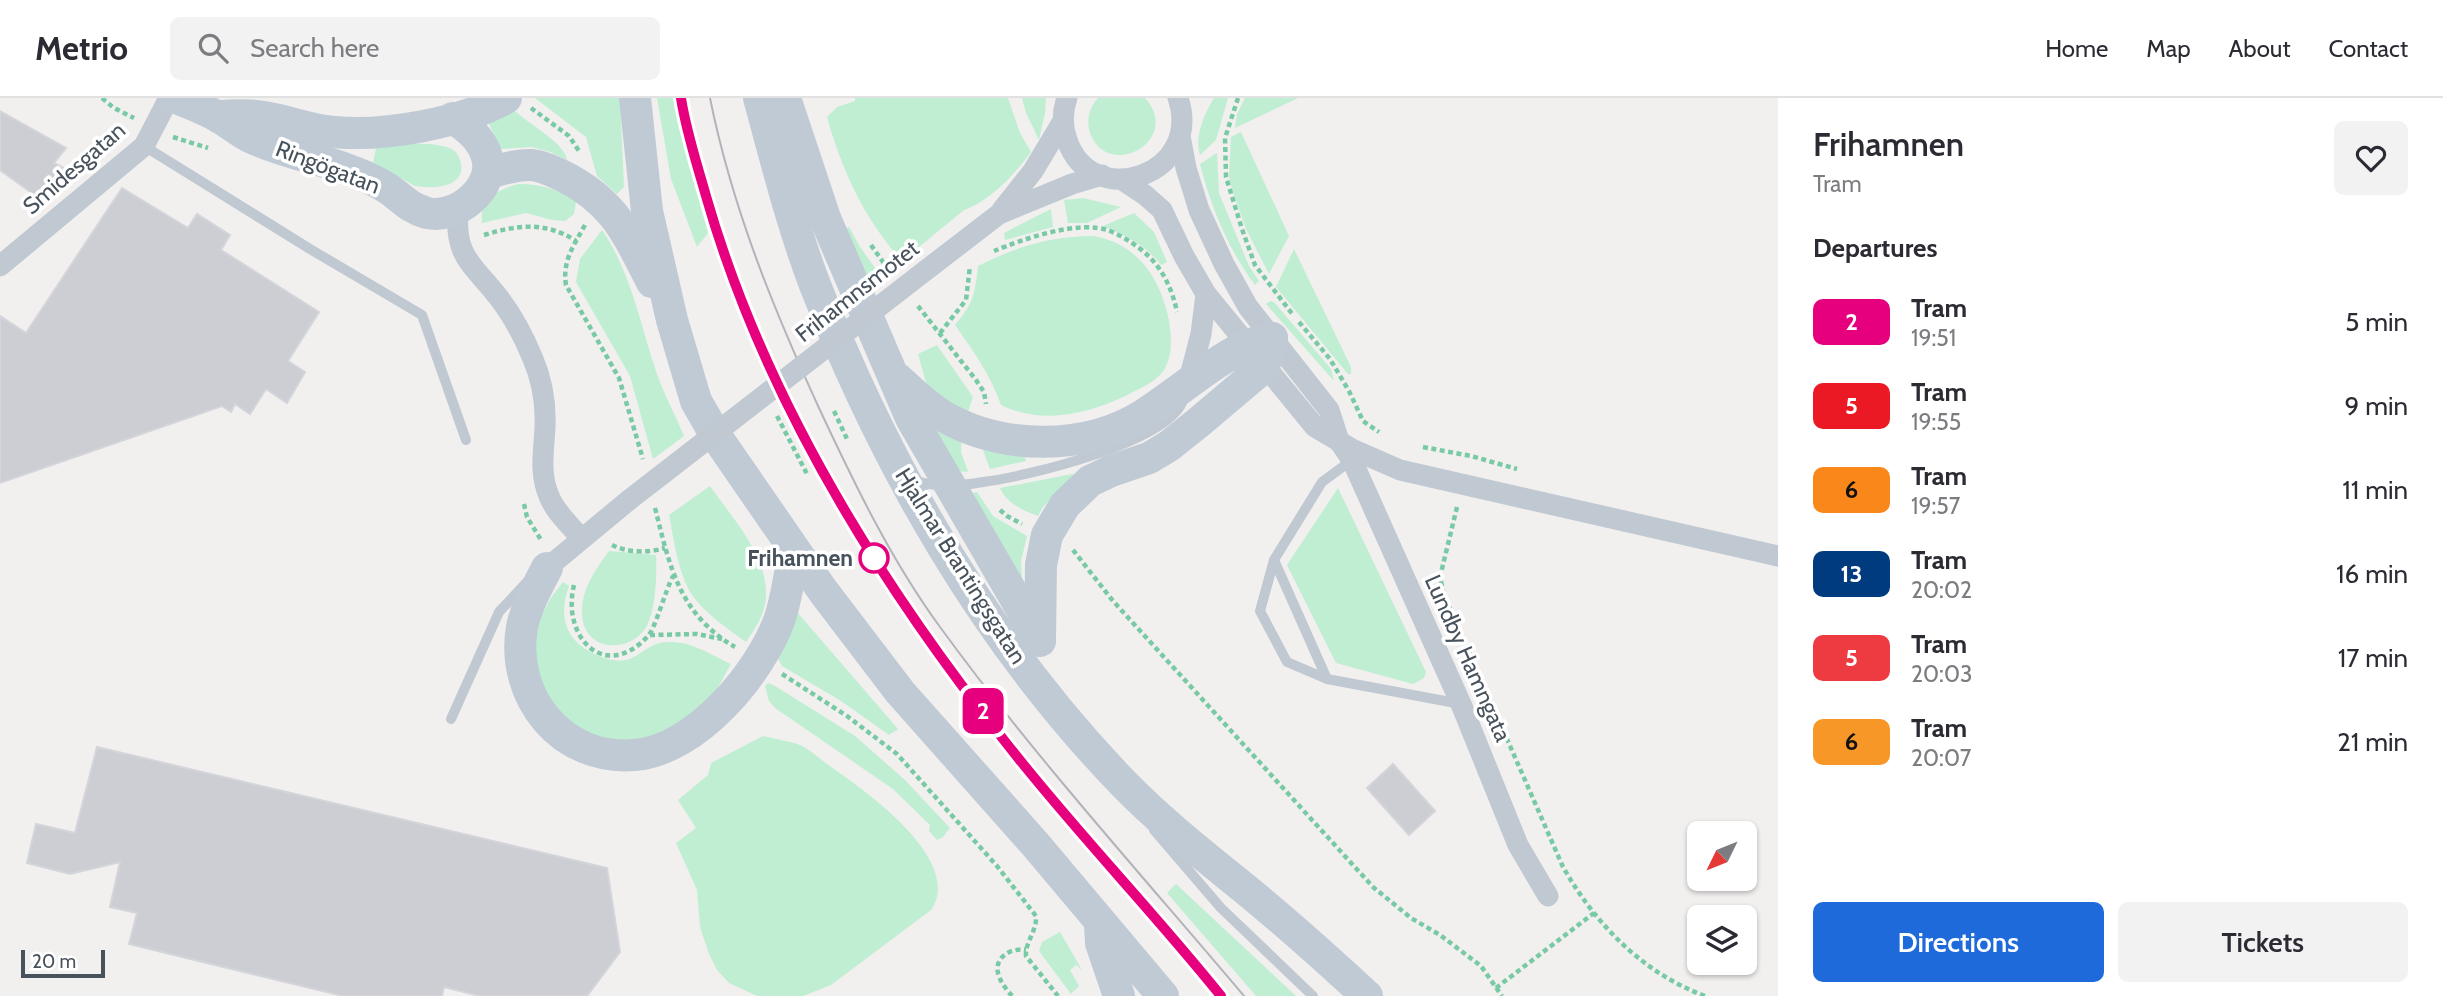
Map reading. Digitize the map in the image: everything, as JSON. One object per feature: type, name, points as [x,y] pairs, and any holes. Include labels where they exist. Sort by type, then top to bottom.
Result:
[{"type":"main road","name":"Ringögatan","points":[[176,98],[334,132],[380,133],[453,118],[516,101]]},
{"type":"main road","points":[[635,98],[647,211],[672,320],[696,401],[716,436],[855,635],[900,692],[976,776],[1163,996]]},
{"type":"main road","name":"Hjalmar Brantingsgatan","points":[[759,98],[814,283],[861,394],[904,477],[990,621],[1012,653],[1064,717],[1114,773],[1178,835],[1331,962],[1367,996]]},
{"type":"main road","points":[[785,98],[825,218],[911,418],[1040,641]]},
{"type":"main road","name":"Ringögatan","points":[[221,107],[251,137],[326,162],[383,185],[409,207],[430,214],[446,214],[458,209]]},
{"type":"main road","points":[[453,118],[481,142],[488,158],[489,173],[479,190],[458,209]]},
{"type":"main road","points":[[489,173],[534,165],[573,181],[608,206],[620,221],[672,320]]},
{"type":"main road","points":[[889,371],[944,417],[981,433],[1046,442],[1075,440],[1117,428],[1142,416],[1188,384],[1261,350]]},
{"type":"main road","points":[[1064,717],[1049,677],[1040,641],[1041,565],[1047,535],[1065,505],[1090,481],[1149,458],[1169,446],[1261,350]]},
{"type":"main road","points":[[551,564],[533,595],[522,626],[520,655],[523,681],[534,705],[548,722],[575,743],[615,755],[635,755],[653,752],[689,733],[740,686],[760,660],[779,619],[788,592],[794,550]]},
{"type":"main road","points":[[1100,921],[1101,943],[1124,991]]},
{"type":"street","name":"Smidesgatan","points":[[0,266],[149,137],[169,98]]},
{"type":"street","points":[[1180,118],[1196,98]]},
{"type":"street","name":"Frihamnsmotet","points":[[551,564],[629,500],[999,214],[1033,172],[1065,105]]},
{"type":"street","name":"Lundby Hamngata","points":[[1065,105],[1066,138],[1074,154],[1087,167],[1112,177],[1162,210],[1206,295],[1261,350],[1329,410],[1339,441],[1352,460],[1461,704],[1518,845],[1548,896]]},
{"type":"street","name":"Frihamnsmotet","points":[[999,214],[1072,184],[1144,175],[1169,157],[1180,118]]},
{"type":"street","name":"Lundby Hamngata","points":[[1180,118],[1186,168],[1199,210],[1248,307],[1261,350],[1315,427],[1383,464],[1463,485],[1778,556]]},
{"type":"street","points":[[458,209],[457,226],[470,266],[511,316],[534,361],[544,394],[545,427],[542,451],[543,474],[548,494],[554,507],[581,538]]},
{"type":"street","points":[[1188,384],[1201,334],[1206,295]]},
{"type":"lane","points":[[149,137],[310,249],[422,315],[466,440]]},
{"type":"lane","points":[[904,477],[931,484],[982,483],[1115,448],[1172,416],[1181,406],[1188,384]]},
{"type":"lane","points":[[1352,460],[1322,482],[1274,560],[1260,611],[1287,662],[1327,679],[1461,704]]},
{"type":"lane","points":[[1274,560],[1327,679]]},
{"type":"lane","points":[[451,719],[499,612],[522,585],[551,564]]},
{"type":"lane","points":[[1114,773],[1164,844],[1221,908],[1313,996]]},
{"type":"lane","points":[[1331,962],[1350,996]]},
{"type":"path","points":[[102,98],[149,137]]},
{"type":"path","points":[[1238,98],[1225,138],[1226,177],[1255,265],[1330,359],[1363,421]]},
{"type":"path","points":[[516,101],[569,136],[578,147],[581,157]]},
{"type":"path","points":[[586,223],[567,257],[564,273],[566,285],[619,378],[644,463]]},
{"type":"path","points":[[982,257],[1023,240],[1062,230],[1108,230],[1130,241],[1151,258],[1165,277],[1174,297],[1178,317]]},
{"type":"path","points":[[940,333],[966,300],[970,263],[962,269]]},
{"type":"path","points":[[775,413],[807,474]]},
{"type":"path","points":[[1471,456],[1440,577],[1444,595],[1563,867],[1576,890],[1594,914],[1632,954],[1658,974],[1705,996]]},
{"type":"path","points":[[982,483],[995,505],[1007,516],[1071,547],[1113,601],[1373,887],[1402,911],[1473,959],[1502,996]]},
{"type":"path","points":[[522,498],[527,517],[551,564],[575,581],[571,598],[574,627],[581,640],[602,655],[614,656],[624,654],[650,635],[697,634],[723,639],[699,620],[685,601],[673,575],[653,499]]},
{"type":"path","points":[[617,537],[608,544],[622,550],[655,551],[665,548]]},
{"type":"path","points":[[650,635],[664,591],[673,575]]},
{"type":"path","points":[[777,671],[847,716],[897,754],[961,824],[1035,916],[1036,925],[1026,950],[1029,962],[1058,996]]},
{"type":"path","points":[[1496,988],[1594,914]]},
{"type":"path","points":[[1012,996],[998,974],[999,961],[1013,950],[1026,950]]},
{"type":"green space","points":[[535,98],[620,98],[624,187],[617,194],[597,176],[586,137]]},
{"type":"green space","points":[[657,98],[674,98],[708,233],[697,247],[671,179]]},
{"type":"green space","points":[[855,98],[1008,98],[1020,133],[1031,152],[1010,178],[983,200],[964,210],[902,261],[876,228],[856,193],[827,117],[837,107],[855,101]]},
{"type":"green space","points":[[1022,98],[1046,98],[1039,140],[1026,113]]},
{"type":"green space","points":[[1098,98],[1145,98],[1154,114],[1155,128],[1149,140],[1138,150],[1125,155],[1112,154],[1099,147],[1090,133],[1088,123],[1090,110]]},
{"type":"green space","points":[[1214,98],[1228,98],[1216,140],[1200,155],[1198,141],[1201,126]]},
{"type":"green space","points":[[1245,98],[1298,98],[1235,128],[1237,114]]},
{"type":"green space","points":[[513,109],[553,140],[565,153],[567,160],[532,147],[501,149],[488,122]]},
{"type":"green space","points":[[1241,132],[1289,236],[1269,274],[1246,229],[1229,177],[1231,137]]},
{"type":"green space","points":[[377,143],[446,147],[457,154],[461,172],[458,178],[446,185],[415,186],[373,163]]},
{"type":"green space","points":[[1217,153],[1219,193],[1249,266],[1259,281],[1255,285],[1229,242],[1204,180],[1200,164]]},
{"type":"green space","points":[[519,184],[542,186],[563,194],[576,202],[574,214],[565,221],[526,213],[482,223],[484,208],[492,196]]},
{"type":"green space","points":[[1083,198],[1121,207],[1087,223],[1068,223],[1064,200]]},
{"type":"green space","points":[[1051,209],[1053,227],[1005,240],[1004,233]]},
{"type":"green space","points":[[1134,213],[1154,232],[1167,262],[1161,265],[1135,242],[1103,226]]},
{"type":"green space","points":[[849,227],[883,279],[870,288],[843,230]]},
{"type":"green space","points":[[602,230],[628,281],[659,379],[684,436],[653,459],[630,376],[576,282],[580,259]]},
{"type":"green space","points":[[1093,236],[1122,246],[1152,275],[1164,301],[1171,334],[1169,359],[1165,369],[1144,386],[1086,411],[1051,416],[1034,415],[1001,405],[987,373],[955,325],[972,298],[978,266],[1034,244]]},
{"type":"green space","points":[[1294,249],[1351,367],[1351,374],[1348,374],[1276,287]]},
{"type":"green space","points":[[1274,302],[1331,369],[1334,381],[1266,304]]},
{"type":"green space","points":[[937,345],[973,397],[967,415],[928,390],[918,354]]},
{"type":"green space","points":[[924,413],[962,433],[961,452],[968,472],[957,471]]},
{"type":"green space","points":[[982,447],[1025,456],[1026,461],[990,469]]},
{"type":"green space","points":[[1074,475],[1043,507],[1038,516],[1011,502],[1000,488]]},
{"type":"green space","points":[[710,486],[747,538],[761,566],[765,581],[764,609],[746,642],[700,605],[689,590],[676,553],[669,515]]},
{"type":"green space","points":[[1338,488],[1426,672],[1424,678],[1413,684],[1336,663],[1287,565]]},
{"type":"green space","points":[[977,492],[993,516],[1027,536],[1021,561],[1022,579],[968,494]]},
{"type":"green space","points":[[609,551],[656,555],[655,593],[649,622],[637,637],[617,645],[607,645],[590,635],[584,626],[582,614],[586,589]]},
{"type":"green space","points":[[563,582],[569,586],[564,609],[568,628],[572,637],[588,651],[619,661],[632,658],[662,643],[678,642],[694,646],[731,664],[715,693],[671,731],[627,743],[585,736],[546,701],[534,658],[534,641],[539,621],[550,599]]},
{"type":"green space","points":[[797,612],[898,729],[889,735],[841,701],[782,666],[777,657]]},
{"type":"green space","points":[[768,683],[855,736],[905,780],[950,828],[942,838],[937,840],[929,831],[930,825],[893,789],[775,708],[769,701],[765,686]]},
{"type":"green space","points":[[763,736],[804,747],[866,793],[907,829],[924,850],[935,870],[938,891],[931,910],[831,985],[803,996],[757,996],[729,983],[717,970],[700,927],[697,890],[676,843],[696,828],[678,800],[708,775],[711,763]]},
{"type":"green space","points":[[1176,884],[1296,996],[1256,996],[1167,893]]},
{"type":"green space","points":[[1060,932],[1082,970],[1076,965],[1070,970],[1079,986],[1071,994],[1039,951],[1042,942]]},
{"type":"building","points":[[0,111],[66,148],[54,163],[69,171],[36,196],[0,170]]},
{"type":"building","points":[[122,188],[188,228],[197,214],[230,235],[221,250],[319,312],[288,361],[305,372],[287,403],[266,389],[250,414],[235,404],[231,412],[222,406],[0,483],[0,316],[26,333]]},
{"type":"building","points":[[97,747],[607,868],[620,952],[587,996],[480,996],[444,987],[442,996],[343,996],[129,944],[137,913],[110,907],[120,862],[70,874],[27,863],[36,824],[75,833]]},
{"type":"building","points":[[1393,764],[1435,811],[1409,835],[1367,788]]},
{"type":"tram line","points":[[681,98],[696,161],[732,280],[756,338],[798,424],[872,556],[1006,744],[1221,996]]},
{"type":"tram line","name":"2","points":[[681,98],[716,230],[732,280],[756,338],[798,424],[872,556],[1006,744],[1221,996]]},
{"type":"tram line","points":[[710,98],[742,218],[770,295],[846,464],[905,575],[940,627],[1013,722],[1244,996]]},
{"type":"place","name":"Frihamnen","points":[[874,558]]}]
